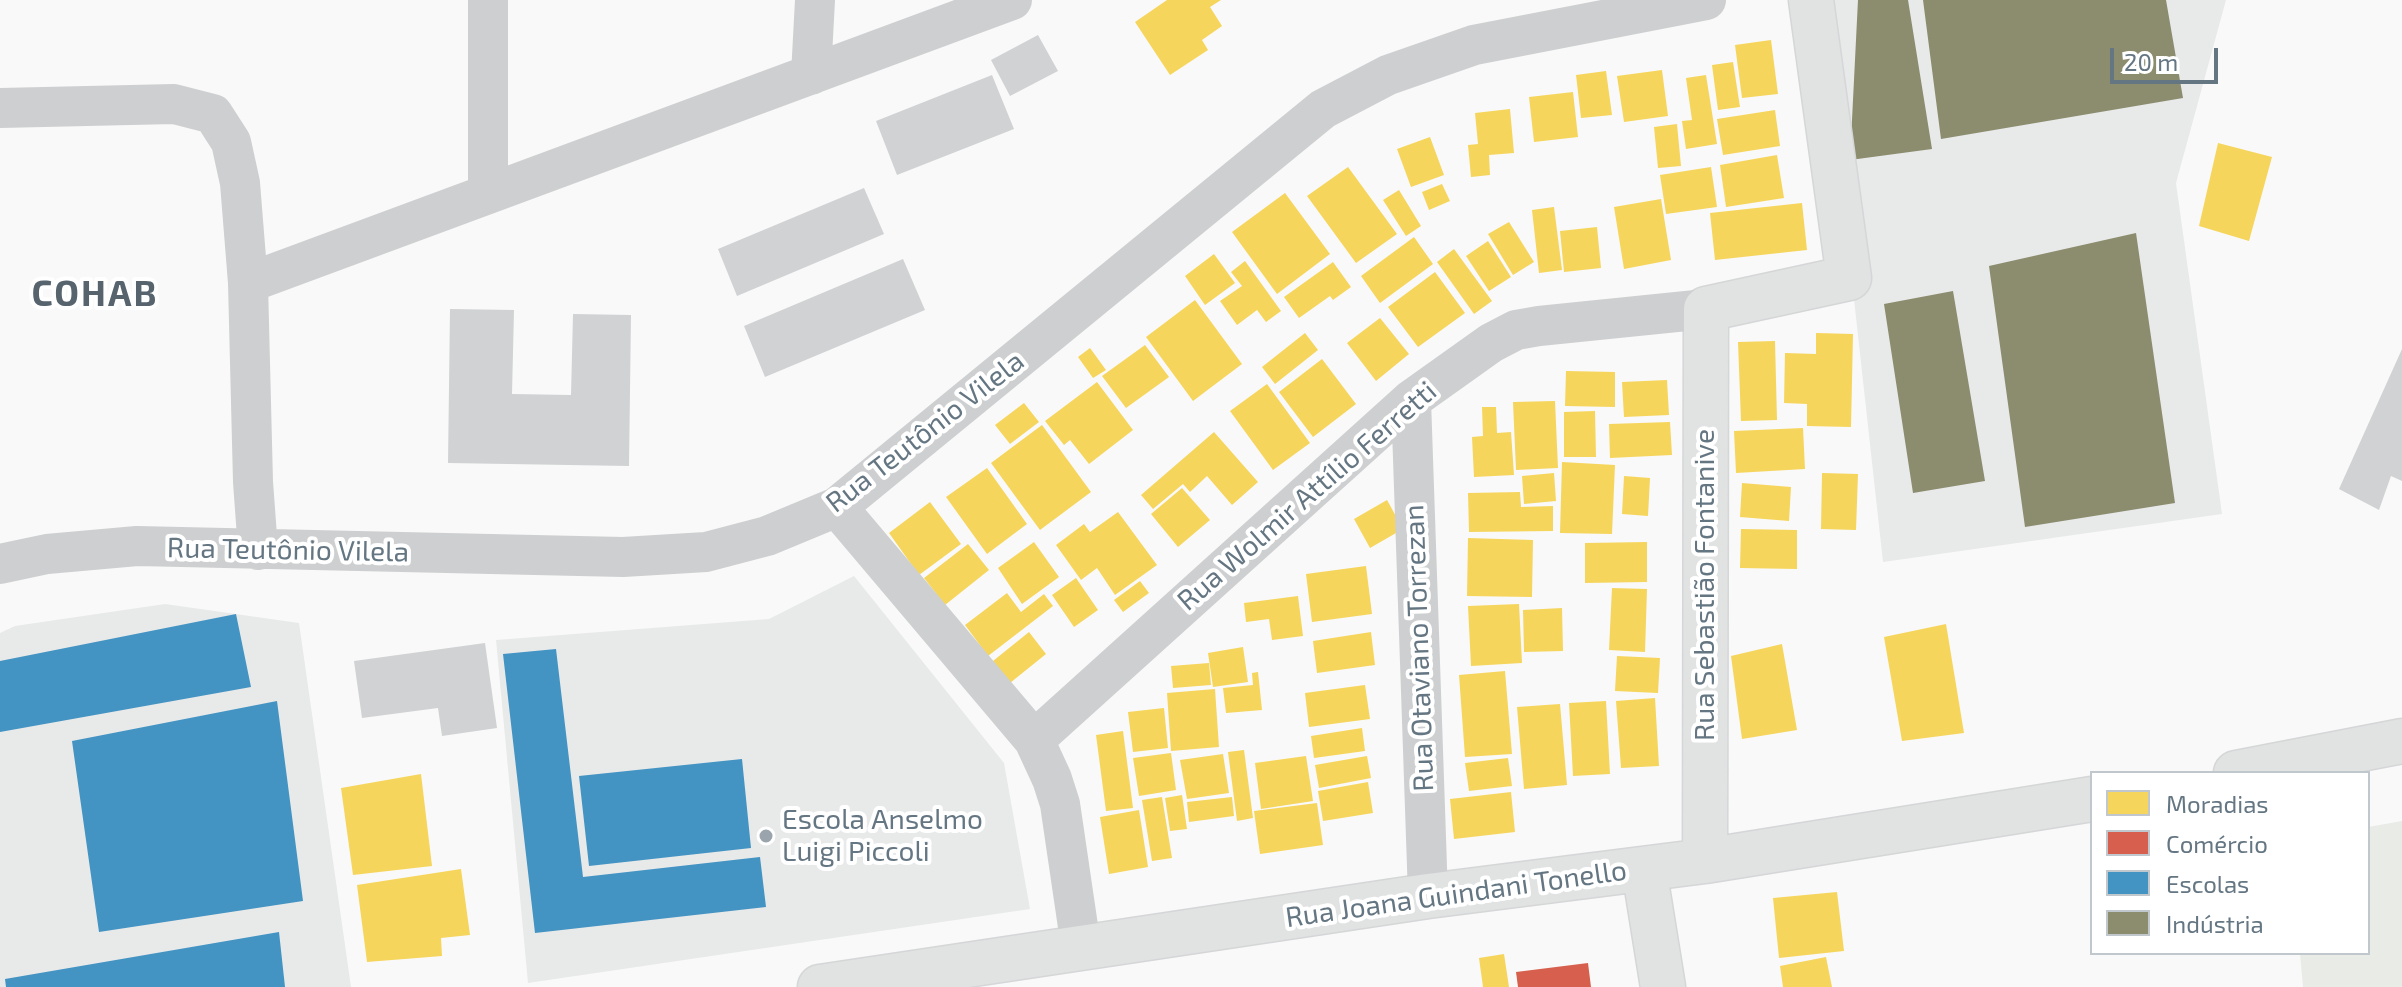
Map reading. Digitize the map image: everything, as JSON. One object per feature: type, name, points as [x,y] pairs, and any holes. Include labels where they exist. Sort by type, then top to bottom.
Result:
[{"type":"main road","name":"Rua Wolmir Attílio Ferretti","points":[[1706,309],[1849,278],[1811,0]]},
{"type":"main road","name":"Rua Sebastião Fontanive","points":[[1705,861],[1706,309]]},
{"type":"main road","points":[[2246,771],[2402,741]]},
{"type":"main road","name":"Rua Joana Guindani Tonello","points":[[820,987],[1428,896],[1705,861],[2090,799]]},
{"type":"main road","points":[[1644,869],[1663,987]]},
{"type":"street","points":[[488,0],[488,193]]},
{"type":"street","points":[[811,75],[815,0]]},
{"type":"street","points":[[248,283],[1012,0]]},
{"type":"street","name":"Rua Teutônio Vilela","points":[[0,564],[47,554],[137,546],[623,557],[706,552],[767,536],[837,507],[1323,109],[1388,75],[1474,45],[1706,0]]},
{"type":"street","points":[[0,108],[174,104],[213,114],[231,142],[240,183],[248,283],[253,482],[258,550]]},
{"type":"street","name":"Rua Wolmir Attílio Ferretti","points":[[1034,740],[1411,400],[1491,343],[1516,330],[1706,309]]},
{"type":"street","name":"Rua Otaviano Torrezan","points":[[1411,400],[1428,896]]},
{"type":"street","points":[[837,507],[1034,740],[1060,804],[1081,947]]},
{"type":"shaded area","points":[[1821,0],[2226,0],[2176,183],[2222,514],[1883,562]]},
{"type":"shaded area","name":"Escola Anselmo Luigi Piccoli","points":[[854,576],[1004,763],[1030,909],[528,983],[496,640],[769,619]]},
{"type":"shaded area","points":[[165,604],[299,623],[351,987],[0,987],[0,633],[15,626]]},
{"type":"shaded area","points":[[2402,821],[2402,987],[2303,987],[2300,955],[2370,955],[2370,827]]},
{"type":"building: Moradias","points":[[1167,0],[1221,0],[1210,7],[1222,26],[1202,40],[1208,50],[1170,75],[1135,22]]},
{"type":"building: Moradias","points":[[1771,40],[1778,94],[1742,98],[1735,45]]},
{"type":"building: Moradias","points":[[1733,62],[1740,107],[1718,110],[1712,65]]},
{"type":"building: Moradias","points":[[1662,70],[1668,116],[1624,122],[1617,76]]},
{"type":"building: Moradias","points":[[1606,71],[1612,115],[1581,118],[1576,75]]},
{"type":"building: Moradias","points":[[1706,75],[1717,144],[1686,149],[1682,121],[1692,120],[1686,78]]},
{"type":"building: Moradias","points":[[1573,92],[1578,137],[1534,142],[1529,97]]},
{"type":"building: Moradias","points":[[1510,109],[1514,153],[1489,155],[1490,175],[1471,177],[1468,145],[1478,144],[1475,113]]},
{"type":"building: Moradias","points":[[1775,110],[1780,146],[1723,155],[1717,119]]},
{"type":"building: Moradias","points":[[1677,124],[1681,166],[1658,168],[1654,127]]},
{"type":"building: Moradias","points":[[1430,137],[1444,175],[1411,187],[1397,149]]},
{"type":"building: Moradias","points":[[2218,143],[2272,157],[2249,241],[2199,226]]},
{"type":"building: Moradias","points":[[1777,155],[1784,198],[1726,207],[1720,165]]},
{"type":"building: Moradias","points":[[1348,167],[1397,234],[1356,263],[1307,196]]},
{"type":"building: Moradias","points":[[1711,167],[1717,207],[1666,214],[1660,175]]},
{"type":"building: Moradias","points":[[1442,184],[1450,201],[1429,210],[1422,192]]},
{"type":"building: Moradias","points":[[1399,190],[1421,226],[1406,236],[1383,200]]},
{"type":"building: Moradias","points":[[1285,193],[1330,254],[1277,294],[1232,232]]},
{"type":"building: Moradias","points":[[1661,199],[1671,260],[1624,269],[1614,207]]},
{"type":"building: Moradias","points":[[1802,203],[1807,250],[1715,260],[1710,213]]},
{"type":"building: Moradias","points":[[1554,207],[1562,270],[1539,273],[1532,210]]},
{"type":"building: Moradias","points":[[1509,222],[1534,262],[1513,275],[1488,234]]},
{"type":"building: Moradias","points":[[1597,227],[1601,268],[1564,272],[1560,231]]},
{"type":"building: Moradias","points":[[1414,237],[1433,264],[1380,303],[1361,276]]},
{"type":"building: Moradias","points":[[1488,241],[1511,277],[1489,291],[1466,256]]},
{"type":"building: Moradias","points":[[1454,249],[1492,301],[1474,314],[1437,262]]},
{"type":"building: Moradias","points":[[1214,254],[1235,283],[1205,305],[1185,276]]},
{"type":"building: Moradias","points":[[1245,261],[1281,311],[1266,322],[1257,310],[1237,325],[1220,301],[1242,286],[1231,272]]},
{"type":"building: Moradias","points":[[1333,262],[1351,287],[1333,300],[1330,296],[1299,318],[1284,297]]},
{"type":"building: Moradias","points":[[1435,272],[1465,313],[1418,347],[1388,307]]},
{"type":"building: Moradias","points":[[1195,300],[1242,364],[1193,401],[1146,337]]},
{"type":"building: Moradias","points":[[1380,318],[1409,354],[1376,381],[1347,343]]},
{"type":"building: Moradias","points":[[1305,333],[1318,350],[1275,384],[1262,367]]},
{"type":"building: Moradias","points":[[1816,333],[1853,334],[1851,427],[1807,426],[1807,404],[1784,403],[1785,353],[1816,354]]},
{"type":"building: Moradias","points":[[1775,341],[1777,420],[1741,421],[1738,342]]},
{"type":"building: Moradias","points":[[1145,345],[1169,377],[1126,408],[1102,376]]},
{"type":"building: Moradias","points":[[1090,348],[1106,370],[1093,378],[1078,357]]},
{"type":"building: Moradias","points":[[1322,359],[1356,404],[1313,437],[1279,392]]},
{"type":"building: Moradias","points":[[1566,371],[1615,372],[1615,407],[1565,406]]},
{"type":"building: Moradias","points":[[1667,380],[1669,415],[1624,417],[1622,382]]},
{"type":"building: Moradias","points":[[1097,382],[1133,430],[1089,464],[1070,440],[1064,445],[1045,421]]},
{"type":"building: Moradias","points":[[1267,384],[1310,443],[1273,470],[1230,411]]},
{"type":"building: Moradias","points":[[1555,401],[1558,468],[1516,470],[1513,402]]},
{"type":"building: Moradias","points":[[1024,403],[1039,422],[1010,444],[995,425]]},
{"type":"building: Moradias","points":[[1482,407],[1496,407],[1497,433],[1511,432],[1514,475],[1474,477],[1472,437],[1483,436]]},
{"type":"building: Moradias","points":[[1595,411],[1596,457],[1564,457],[1564,412]]},
{"type":"building: Moradias","points":[[1670,422],[1672,455],[1610,458],[1609,424]]},
{"type":"building: Moradias","points":[[1042,425],[1091,492],[1040,530],[991,463]]},
{"type":"building: Moradias","points":[[1803,428],[1805,469],[1736,473],[1734,431]]},
{"type":"building: Moradias","points":[[1214,432],[1258,482],[1232,505],[1207,476],[1190,492],[1183,484],[1153,509],[1141,495]]},
{"type":"building: Moradias","points":[[1562,462],[1615,465],[1612,534],[1560,533]]},
{"type":"building: Moradias","points":[[987,468],[1027,524],[987,554],[946,497]]},
{"type":"building: Moradias","points":[[1554,473],[1556,501],[1524,504],[1522,476]]},
{"type":"building: Moradias","points":[[1822,473],[1858,474],[1856,530],[1821,529]]},
{"type":"building: Moradias","points":[[1624,476],[1650,478],[1648,516],[1622,514]]},
{"type":"building: Moradias","points":[[1742,483],[1791,487],[1789,521],[1740,517]]},
{"type":"building: Moradias","points":[[1182,488],[1210,520],[1178,547],[1151,514]]},
{"type":"building: Moradias","points":[[1520,492],[1521,507],[1553,506],[1553,531],[1469,532],[1468,493]]},
{"type":"building: Moradias","points":[[1387,500],[1403,529],[1370,548],[1354,519]]},
{"type":"building: Moradias","points":[[930,502],[961,544],[919,575],[889,533]]},
{"type":"building: Moradias","points":[[1118,512],[1157,565],[1115,595],[1097,568],[1081,580],[1056,545],[1084,524],[1090,532]]},
{"type":"building: Moradias","points":[[1741,529],[1797,530],[1797,569],[1740,568]]},
{"type":"building: Moradias","points":[[1468,538],[1533,540],[1532,597],[1467,596]]},
{"type":"building: Moradias","points":[[1034,542],[1059,577],[1022,604],[998,568]]},
{"type":"building: Moradias","points":[[1647,542],[1647,582],[1585,583],[1585,543]]},
{"type":"building: Moradias","points":[[968,544],[989,570],[945,605],[924,578]]},
{"type":"building: Moradias","points":[[1366,566],[1372,614],[1312,622],[1306,574]]},
{"type":"building: Moradias","points":[[1076,578],[1098,610],[1074,627],[1052,595]]},
{"type":"building: Moradias","points":[[1140,581],[1149,593],[1123,612],[1114,600]]},
{"type":"building: Moradias","points":[[1612,588],[1647,589],[1645,652],[1609,650]]},
{"type":"building: Moradias","points":[[1007,593],[1021,612],[1044,594],[1053,606],[988,656],[965,625]]},
{"type":"building: Moradias","points":[[1298,596],[1303,636],[1272,640],[1269,619],[1246,622],[1244,603]]},
{"type":"building: Moradias","points":[[1519,604],[1522,663],[1471,666],[1468,606]]},
{"type":"building: Moradias","points":[[1562,608],[1563,651],[1524,652],[1523,610]]},
{"type":"building: Moradias","points":[[1946,624],[1964,733],[1902,741],[1884,637]]},
{"type":"building: Moradias","points":[[1029,632],[1046,654],[1010,683],[993,661]]},
{"type":"building: Moradias","points":[[1371,632],[1375,665],[1317,673],[1313,641]]},
{"type":"building: Moradias","points":[[1782,644],[1797,730],[1742,739],[1731,656]]},
{"type":"building: Moradias","points":[[1243,647],[1248,682],[1213,687],[1208,653]]},
{"type":"building: Moradias","points":[[1617,656],[1660,658],[1658,693],[1615,691]]},
{"type":"building: Moradias","points":[[1209,663],[1211,685],[1173,688],[1171,666]]},
{"type":"building: Moradias","points":[[1505,671],[1512,754],[1465,757],[1459,675]]},
{"type":"building: Moradias","points":[[1258,672],[1262,710],[1226,713],[1223,688],[1253,685],[1252,673]]},
{"type":"building: Moradias","points":[[1365,685],[1370,719],[1309,727],[1305,693]]},
{"type":"building: Moradias","points":[[1215,689],[1219,747],[1171,751],[1167,693]]},
{"type":"building: Moradias","points":[[1655,698],[1659,766],[1621,768],[1616,701]]},
{"type":"building: Moradias","points":[[1606,701],[1610,774],[1573,776],[1569,703]]},
{"type":"building: Moradias","points":[[1560,704],[1567,785],[1524,789],[1517,707]]},
{"type":"building: Moradias","points":[[1164,708],[1168,748],[1133,752],[1128,712]]},
{"type":"building: Moradias","points":[[1362,728],[1365,751],[1314,758],[1311,736]]},
{"type":"building: Moradias","points":[[1123,731],[1133,808],[1106,811],[1096,735]]},
{"type":"building: Moradias","points":[[1244,750],[1253,818],[1237,821],[1228,752]]},
{"type":"building: Moradias","points":[[1171,753],[1176,790],[1139,796],[1133,758]]},
{"type":"building: Moradias","points":[[1223,754],[1229,793],[1187,799],[1180,760]]},
{"type":"building: Moradias","points":[[1306,756],[1313,801],[1261,809],[1255,763]]},
{"type":"building: Moradias","points":[[1367,756],[1371,778],[1319,788],[1315,765]]},
{"type":"building: Moradias","points":[[1508,758],[1512,786],[1469,791],[1465,763]]},
{"type":"building: Moradias","points":[[421,774],[432,866],[353,875],[341,788]]},
{"type":"building: Moradias","points":[[1368,782],[1373,813],[1323,821],[1318,791]]},
{"type":"building: Moradias","points":[[1511,792],[1515,832],[1454,839],[1450,799]]},
{"type":"building: Moradias","points":[[1182,795],[1187,829],[1170,831],[1165,798]]},
{"type":"building: Moradias","points":[[1162,797],[1172,858],[1152,861],[1142,800]]},
{"type":"building: Moradias","points":[[1232,797],[1234,816],[1189,822],[1187,802]]},
{"type":"building: Moradias","points":[[1317,803],[1323,845],[1260,854],[1254,811]]},
{"type":"building: Moradias","points":[[1139,810],[1148,867],[1109,874],[1100,817]]},
{"type":"building: Moradias","points":[[461,869],[470,935],[441,938],[442,956],[367,962],[357,885]]},
{"type":"building: Moradias","points":[[1837,892],[1844,951],[1779,958],[1773,898]]},
{"type":"building: Moradias","points":[[1504,954],[1509,987],[1483,987],[1479,958]]},
{"type":"building: Moradias","points":[[1826,957],[1832,987],[1783,987],[1780,966]]},
{"type":"building: Comércio","points":[[1588,963],[1591,987],[1518,987],[1516,972]]},
{"type":"building: Escolas","points":[[236,614],[251,687],[0,732],[0,661]]},
{"type":"building: Escolas","points":[[556,649],[583,877],[760,857],[766,907],[535,933],[503,654]]},
{"type":"building: Escolas","points":[[277,701],[303,901],[99,932],[72,741]]},
{"type":"building: Escolas","points":[[742,759],[751,848],[589,866],[579,776]]},
{"type":"building: Escolas","points":[[279,932],[285,987],[6,987],[5,979]]},
{"type":"building: Indústria","points":[[1858,0],[1908,0],[1932,149],[1850,160]]},
{"type":"building: Indústria","points":[[1923,0],[2166,0],[2183,98],[1941,139]]},
{"type":"building: Indústria","points":[[2136,233],[2175,503],[2025,527],[1989,266]]},
{"type":"building: Indústria","points":[[1953,291],[1985,481],[1913,493],[1884,304]]},
{"type":"building: Outros","points":[[1038,35],[1058,71],[1010,96],[991,60]]},
{"type":"building: Outros","points":[[992,75],[1014,129],[897,175],[876,121]]},
{"type":"building: Outros","points":[[864,188],[884,234],[737,296],[718,249]]},
{"type":"building: Outros","points":[[903,259],[925,310],[765,377],[744,326]]},
{"type":"building: Outros","points":[[450,309],[514,310],[512,394],[571,395],[573,314],[631,315],[629,466],[448,463]]},
{"type":"building: Outros","points":[[2402,349],[2402,481],[2391,476],[2379,510],[2339,489]]},
{"type":"building: Outros","points":[[485,643],[497,728],[442,736],[438,708],[362,718],[354,661]]},
{"type":"place","name":"Escola Anselmo Luigi Piccoli","points":[[766,836]]},
{"type":"district","name":"COHAB","points":[[95,294]]}]
